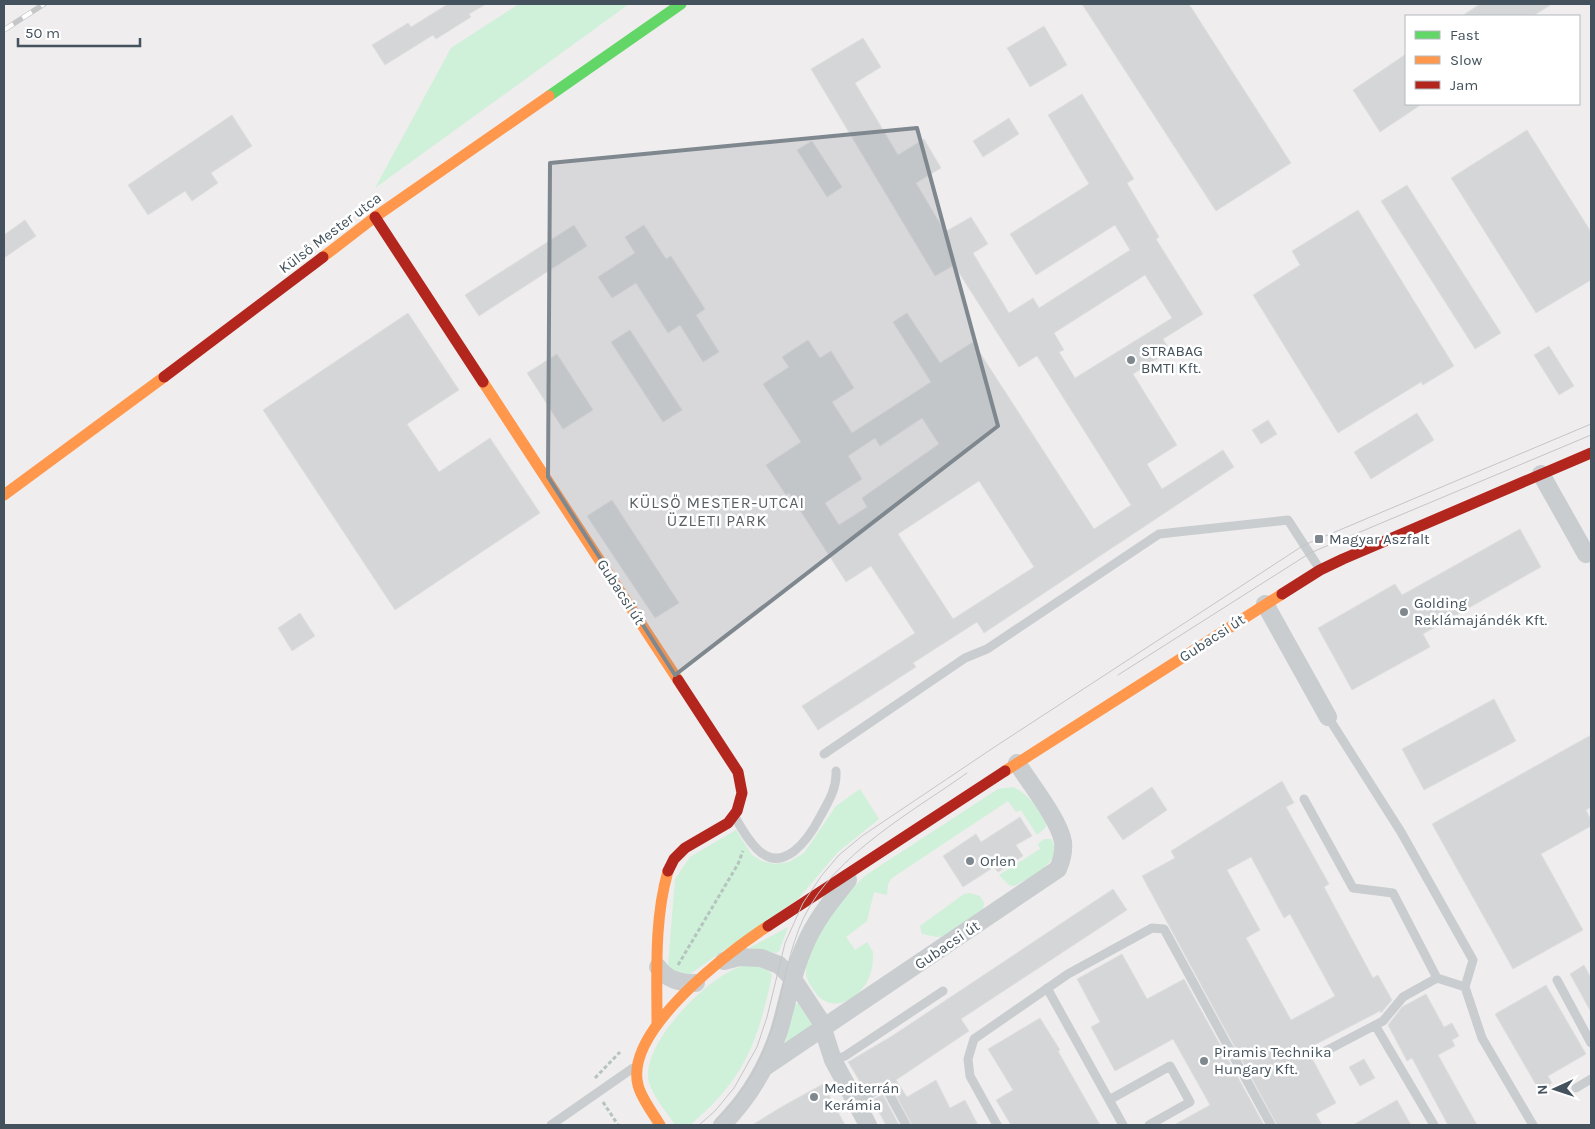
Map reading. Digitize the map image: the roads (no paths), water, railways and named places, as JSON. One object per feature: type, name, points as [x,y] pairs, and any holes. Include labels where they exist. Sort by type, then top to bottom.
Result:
[{"type":"street","name":"Külső Mester utca","points":[[4,495],[227,331],[375,217],[681,4]]},
{"type":"street","name":"Gubacsi út","points":[[375,217],[738,772],[743,798],[741,808],[728,823],[682,851],[672,861],[663,888],[657,1023]]},
{"type":"street","name":"Gubacsi út","points":[[660,1125],[638,1086],[638,1065],[646,1040],[657,1023],[676,1001],[759,932],[1017,763],[1320,570],[1343,558],[1591,453]]},
{"type":"street","points":[[1541,474],[1586,554]]},
{"type":"street","points":[[1265,604],[1328,717]]},
{"type":"street","name":"Gubacsi út","points":[[765,1067],[1049,877],[1058,868],[1063,856],[1063,841],[1059,828],[1017,763]]},
{"type":"street","name":"Gubacsi út","points":[[722,1125],[752,1091],[765,1067],[804,947],[818,920],[857,868]]},
{"type":"street","points":[[722,961],[739,957],[761,958],[779,965],[793,979],[824,1028],[833,1060],[868,1125]]},
{"type":"street","points":[[658,967],[664,976],[672,980],[696,983]]},
{"type":"lane","points":[[824,754],[965,658],[987,649],[1159,534],[1288,520],[1320,570]]},
{"type":"lane","points":[[1328,717],[1401,832],[1473,960],[1465,987],[1482,1038],[1533,1125]]},
{"type":"lane","points":[[734,817],[756,849],[770,857],[784,857],[794,852],[812,833],[836,786],[836,771]]},
{"type":"lane","points":[[1304,799],[1353,888],[1393,893],[1437,978],[1465,987]]},
{"type":"lane","points":[[997,1125],[970,1076],[968,1059],[974,1039],[1068,974],[1152,928],[1164,929],[1271,1125]]},
{"type":"lane","points":[[1320,1054],[1383,1021],[1403,997],[1437,978]]},
{"type":"lane","points":[[1557,980],[1591,1043]]},
{"type":"lane","points":[[1047,988],[1123,1125]]},
{"type":"lane","points":[[833,1060],[844,1056],[943,991]]},
{"type":"lane","points":[[1375,1025],[1434,1125]]},
{"type":"lane","points":[[551,1125],[638,1065]]},
{"type":"lane","points":[[1109,1100],[1170,1066],[1190,1102],[1149,1125]]},
{"type":"lane","points":[[1576,1088],[1591,1079]]},
{"type":"lane","points":[[855,1102],[881,1088],[887,1090],[906,1125]]},
{"type":"tram line","points":[[699,1125],[715,1111],[734,1088],[757,1047],[767,1017],[785,943],[803,903],[822,875],[839,855],[862,836],[1304,545],[1591,424]]},
{"type":"tram line","points":[[1118,675],[1310,553],[1591,435]]},
{"type":"tram line","points":[[714,1122],[744,1088],[759,1061],[775,1019],[794,942],[804,917],[818,894],[835,873],[876,836],[967,773]]},
{"type":"railway","points":[[4,30],[44,4]]},
{"type":"place","name":"STRABAG BMTI Kft.","points":[[1131,360]]},
{"type":"place","name":"Magyar Aszfalt","points":[[1319,539]]},
{"type":"place","name":"Golding Reklámajándék Kft.","points":[[1404,612]]},
{"type":"place","name":"Orlen","points":[[970,861]]},
{"type":"place","name":"Piramis Technika Hungary Kft.","points":[[1204,1061]]},
{"type":"place","name":"Mediterrán Kerámia","points":[[814,1097]]},
{"type":"district","name":"KÜLSŐ MESTER-UTCAI ÜZLETI PARK","points":[[717,511]]}]
